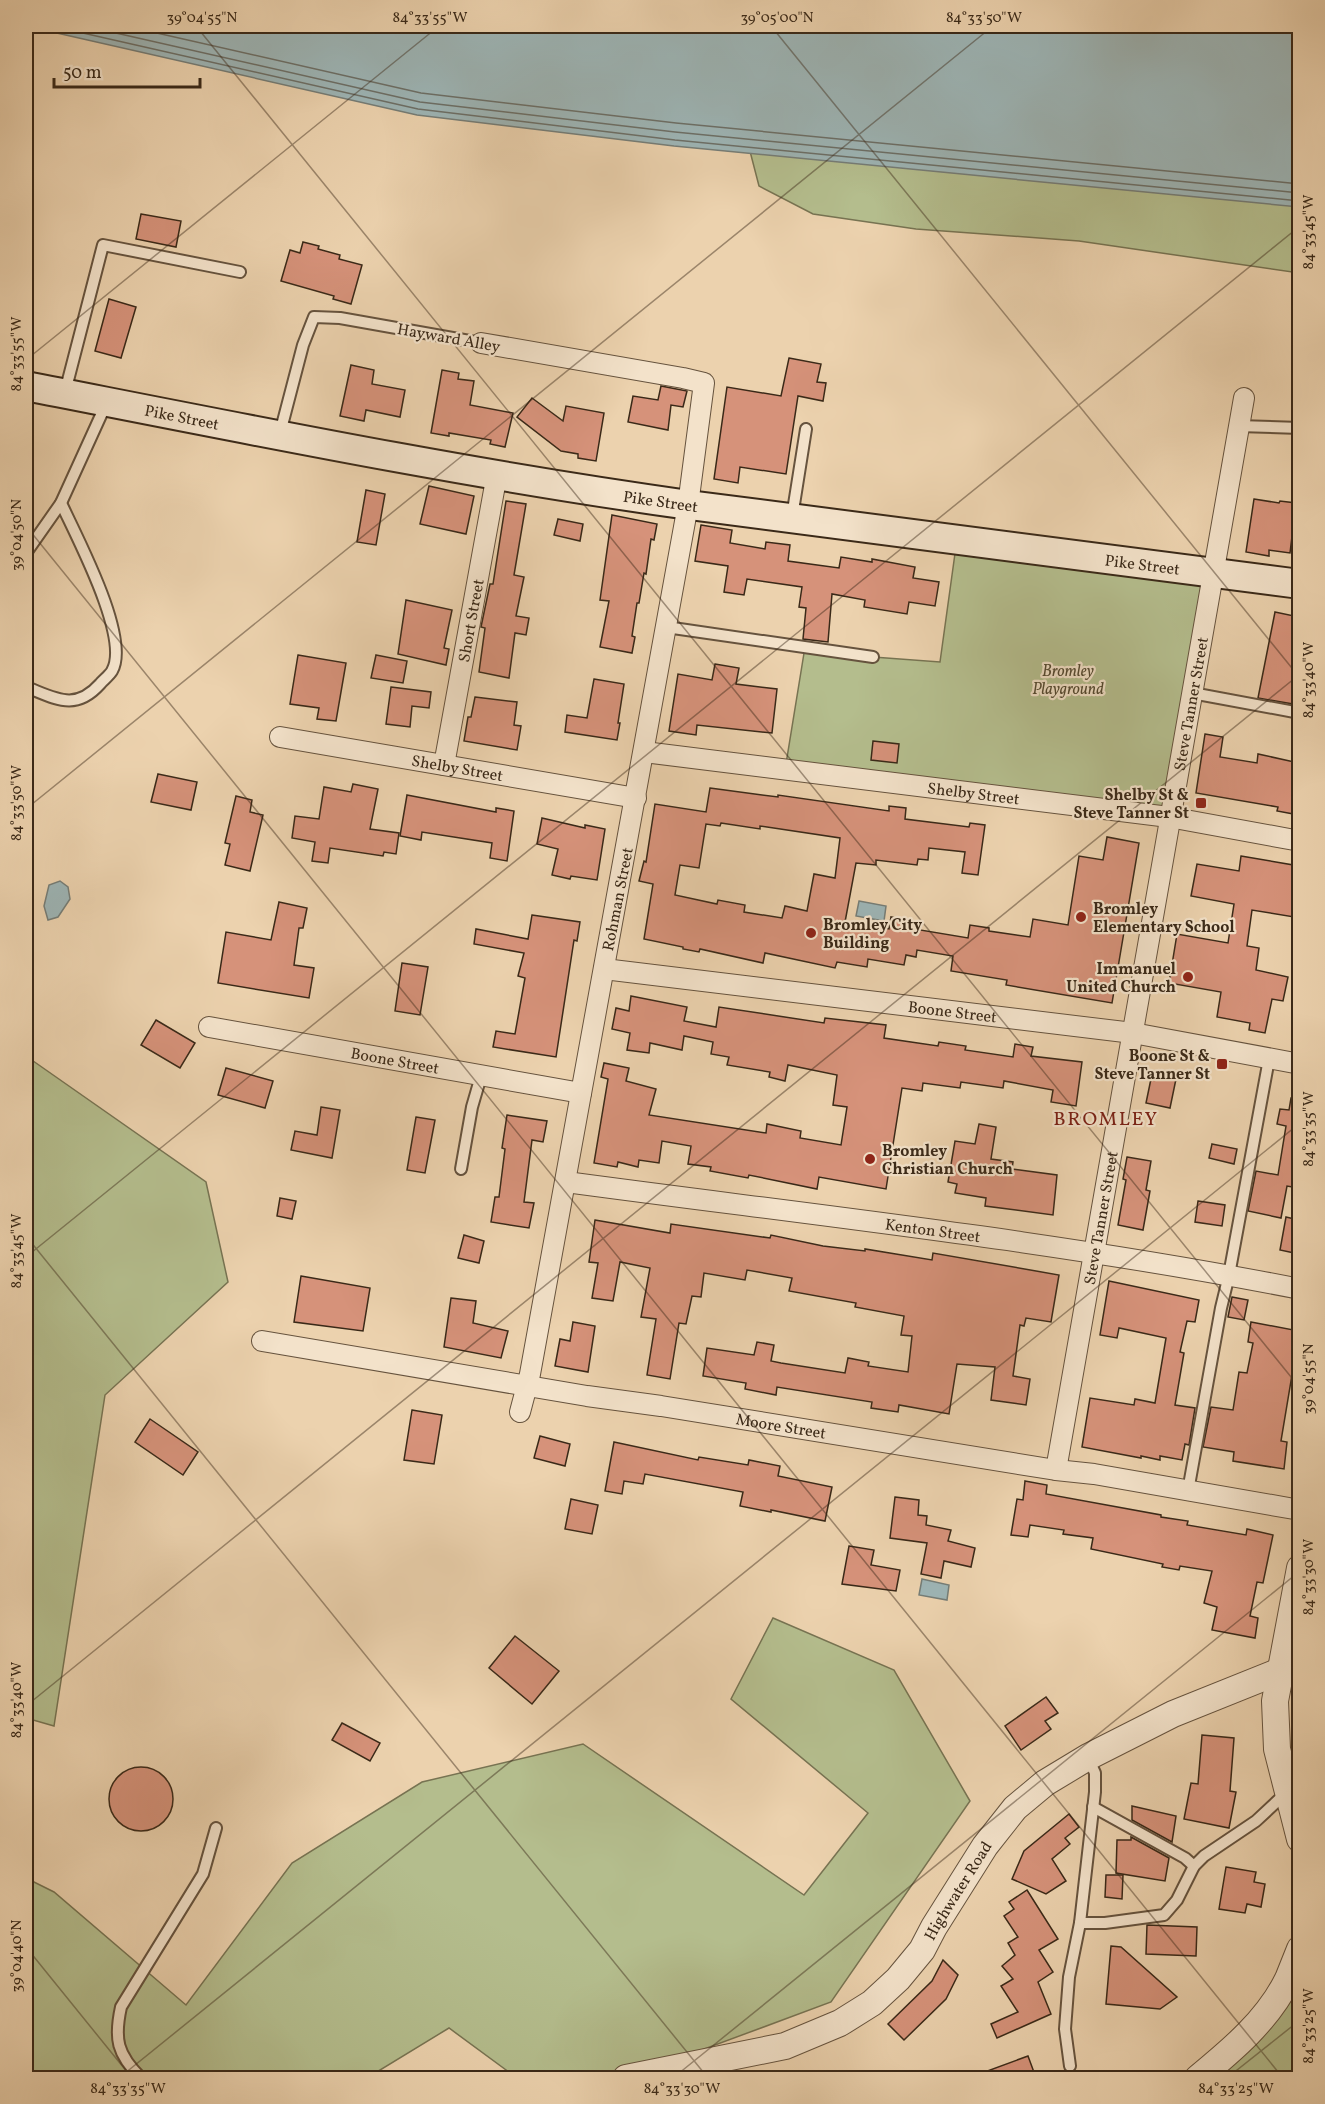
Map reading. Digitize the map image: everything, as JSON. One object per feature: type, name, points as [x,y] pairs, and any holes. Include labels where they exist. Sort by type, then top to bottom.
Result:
[{"type":"main road","name":"Pike Street","points":[[26,386],[279,435],[688,505],[1299,584]]},
{"type":"street","name":"Hayward Alley","points":[[481,343],[704,383]]},
{"type":"street","name":"Rohman Street","points":[[520,1412],[566,1182],[636,798],[688,505],[704,383]]},
{"type":"street","name":"Steve Tanner Street","points":[[1056,1470],[1244,398]]},
{"type":"street","name":"Short Street","points":[[444,765],[497,474]]},
{"type":"street","name":"Shelby Street","points":[[280,737],[636,798]]},
{"type":"street","name":"Shelby Street","points":[[644,752],[1169,817],[1299,840]]},
{"type":"street","name":"Boone Street","points":[[604,969],[1133,1033],[1299,1064]]},
{"type":"street","name":"Boone Street","points":[[209,1027],[581,1094]]},
{"type":"street","name":"Kenton Street","points":[[566,1182],[1094,1252],[1299,1289]]},
{"type":"street","name":"Moore Street","points":[[262,1341],[527,1386],[1056,1470],[1094,1474],[1299,1510]]},
{"type":"street","points":[[1299,1568],[1275,1701],[1278,1749],[1299,1839]]},
{"type":"street","name":"Highwater Road","points":[[626,2079],[785,2046],[840,2023],[872,2003],[898,1979],[922,1950],[985,1846],[1015,1808],[1045,1783],[1088,1757],[1173,1714],[1280,1671]]},
{"type":"street","points":[[1198,2079],[1238,2044],[1272,2006],[1287,1979],[1299,1949]]},
{"type":"lane","points":[[64,394],[103,245],[240,272]]},
{"type":"lane","name":"Hayward Alley","points":[[279,435],[303,345],[314,317],[340,318],[481,343]]},
{"type":"lane","points":[[26,553],[61,503],[107,402]]},
{"type":"lane","points":[[1238,426],[1299,428]]},
{"type":"lane","points":[[792,518],[806,429]]},
{"type":"lane","points":[[26,687],[66,703],[90,695],[113,670],[116,643],[110,614],[61,503]]},
{"type":"lane","points":[[666,627],[873,657]]},
{"type":"lane","points":[[1192,693],[1299,713]]},
{"type":"lane","points":[[1188,1491],[1269,1059]]},
{"type":"lane","points":[[461,1169],[472,1107],[481,1076]]},
{"type":"lane","points":[[1070,2066],[1065,2030],[1070,1977],[1080,1923],[1095,1773],[1088,1757]]},
{"type":"lane","points":[[1080,1923],[1105,1923],[1164,1915],[1177,1900],[1194,1866],[1204,1856],[1256,1821],[1287,1792]]},
{"type":"lane","points":[[1093,1807],[1185,1858],[1194,1866]]},
{"type":"lane","points":[[141,2079],[128,2065],[118,2044],[116,2027],[120,2007],[203,1874],[216,1828]]},
{"type":"green space","points":[[744,128],[1299,161],[1299,273],[1079,241],[916,229],[813,214],[759,186]]},
{"type":"green space","name":"Bromley Playground","points":[[957,539],[1214,573],[1169,817],[785,770],[805,647],[873,657],[940,662]]},
{"type":"green space","points":[[26,1056],[206,1182],[228,1282],[105,1395],[54,1726],[26,1718]]},
{"type":"green space","points":[[773,1618],[894,1670],[970,1801],[831,2002],[626,2078],[517,2078],[449,2028],[367,2078],[26,2078],[26,1878],[54,1892],[186,2005],[292,1863],[422,1782],[583,1744],[804,1895],[868,1813],[731,1699]]},
{"type":"green space","points":[[1299,1937],[1299,2078],[1198,2078],[1238,2044]]},
{"type":"water","points":[[26,26],[1299,26],[1299,207],[674,146],[417,115]]},
{"type":"water","points":[[60,881],[68,887],[70,899],[58,917],[48,920],[44,906],[49,885]]},
{"type":"water","points":[[859,901],[886,906],[884,921],[856,916]]},
{"type":"water","points":[[922,1579],[949,1585],[947,1600],[919,1595]]},
{"type":"building","points":[[141,214],[181,221],[176,247],[136,239]]},
{"type":"building","points":[[303,242],[340,255],[339,259],[362,265],[351,304],[333,299],[334,296],[281,281],[290,250],[300,253]]},
{"type":"building","points":[[109,299],[136,307],[121,358],[95,351]]},
{"type":"building","points":[[789,358],[821,364],[817,382],[826,383],[823,401],[798,396],[786,474],[740,467],[738,483],[714,479],[727,387],[781,396]]},
{"type":"building","points":[[351,365],[374,370],[372,384],[405,390],[400,417],[366,410],[364,421],[340,416]]},
{"type":"building","points":[[442,370],[459,373],[458,379],[474,381],[470,405],[513,413],[505,447],[490,444],[491,440],[449,433],[449,436],[431,433]]},
{"type":"building","points":[[661,386],[687,391],[683,407],[671,405],[668,430],[628,422],[633,396],[658,400]]},
{"type":"building","points":[[532,398],[563,421],[566,406],[604,413],[596,461],[578,458],[578,454],[561,451],[517,417]]},
{"type":"building","points":[[429,486],[474,496],[466,534],[420,524]]},
{"type":"building","points":[[366,490],[385,494],[376,545],[357,542]]},
{"type":"building","points":[[1254,499],[1296,503],[1290,553],[1269,550],[1269,556],[1246,552]]},
{"type":"building","points":[[506,501],[526,504],[514,575],[524,577],[516,616],[529,618],[526,635],[515,633],[509,678],[479,672],[485,628],[481,627],[490,584],[493,584]]},
{"type":"building","points":[[612,515],[657,524],[654,540],[651,539],[646,574],[644,573],[639,603],[637,603],[632,653],[600,647],[609,601],[600,600]]},
{"type":"building","points":[[558,519],[583,524],[580,541],[554,535]]},
{"type":"building","points":[[701,525],[732,530],[730,543],[765,549],[766,542],[790,545],[788,561],[839,568],[841,557],[872,562],[872,559],[915,567],[913,578],[939,582],[935,606],[909,602],[907,614],[864,607],[865,600],[832,594],[828,642],[803,639],[806,608],[799,607],[802,587],[747,579],[744,595],[724,592],[728,566],[695,561]]},
{"type":"building","points":[[406,600],[452,610],[444,648],[449,649],[446,665],[398,654]]},
{"type":"building","points":[[1275,612],[1299,617],[1299,705],[1258,698]]},
{"type":"building","points":[[298,655],[346,663],[336,721],[317,719],[319,708],[290,704]]},
{"type":"building","points":[[376,655],[407,661],[403,683],[371,678]]},
{"type":"building","points":[[715,664],[739,668],[736,684],[777,689],[772,733],[697,725],[696,735],[669,731],[678,674],[712,680]]},
{"type":"building","points":[[594,679],[624,684],[617,740],[565,732],[567,715],[587,718]]},
{"type":"building","points":[[391,687],[431,692],[429,708],[412,706],[410,727],[386,724]]},
{"type":"building","points":[[475,697],[517,702],[514,725],[521,726],[517,750],[464,741],[468,717],[471,717]]},
{"type":"building","points":[[1205,734],[1223,737],[1220,757],[1257,763],[1258,754],[1299,763],[1299,815],[1277,811],[1278,807],[1196,793]]},
{"type":"building","points":[[873,741],[899,744],[897,763],[871,760]]},
{"type":"building","points":[[158,774],[197,782],[191,810],[151,802]]},
{"type":"building","points":[[353,784],[378,789],[370,829],[399,833],[396,854],[384,852],[383,856],[330,848],[328,863],[312,861],[315,842],[292,838],[295,816],[319,819],[324,787],[351,792]]},
{"type":"building","points":[[710,788],[889,811],[889,806],[906,808],[905,819],[969,827],[970,823],[985,825],[978,875],[962,873],[965,852],[929,848],[928,860],[918,859],[917,865],[876,860],[876,865],[856,863],[845,922],[889,929],[891,917],[921,923],[920,930],[968,938],[970,925],[989,928],[989,931],[1030,937],[1033,919],[1068,925],[1079,856],[1103,860],[1107,837],[1139,843],[1112,1003],[1006,985],[1007,980],[951,971],[953,956],[917,950],[916,957],[906,955],[904,965],[868,959],[867,967],[837,962],[835,968],[765,953],[763,963],[700,949],[699,952],[683,949],[683,947],[644,939],[653,884],[639,881],[644,861],[646,862],[655,804],[706,812]],"holes":[[[721,823],[760,829],[760,826],[840,838],[835,878],[814,874],[807,911],[785,906],[782,918],[744,912],[745,905],[718,900],[717,904],[675,895],[680,865],[699,868],[706,824],[720,826]]]},
{"type":"building","points":[[407,795],[496,812],[496,808],[514,811],[507,861],[490,858],[492,843],[422,832],[421,840],[400,836]]},
{"type":"building","points":[[236,796],[252,800],[250,812],[263,815],[250,871],[225,865],[230,844],[225,843]]},
{"type":"building","points":[[542,818],[585,828],[585,825],[605,829],[597,880],[571,876],[570,879],[552,875],[558,849],[537,844]]},
{"type":"building","points":[[1241,856],[1299,866],[1299,885],[1294,917],[1252,910],[1247,946],[1259,948],[1256,970],[1288,977],[1283,1001],[1272,999],[1265,1033],[1249,1030],[1250,1023],[1217,1017],[1221,992],[1169,983],[1177,934],[1228,943],[1234,904],[1191,896],[1197,864],[1239,871]]},
{"type":"building","points":[[279,902],[307,908],[303,928],[299,928],[294,965],[314,968],[309,998],[218,983],[226,932],[271,940]]},
{"type":"building","points":[[532,915],[580,922],[577,941],[574,940],[556,1057],[493,1047],[496,1031],[515,1034],[525,978],[518,976],[524,953],[474,944],[476,929],[528,939]]},
{"type":"building","points":[[402,963],[428,967],[420,1015],[395,1011]]},
{"type":"building","points":[[631,996],[687,1007],[684,1021],[716,1027],[719,1007],[824,1023],[825,1018],[886,1025],[884,1038],[938,1046],[939,1042],[966,1046],[965,1050],[1013,1057],[1015,1044],[1033,1047],[1031,1056],[1082,1062],[1076,1106],[1051,1102],[1053,1090],[1004,1081],[1003,1088],[961,1082],[960,1088],[923,1083],[922,1091],[902,1088],[886,1189],[819,1177],[817,1189],[749,1175],[748,1178],[710,1171],[711,1167],[688,1164],[691,1146],[662,1141],[659,1163],[639,1160],[638,1167],[618,1162],[617,1167],[594,1163],[608,1079],[601,1077],[604,1063],[629,1068],[626,1081],[656,1089],[649,1115],[766,1133],[767,1124],[801,1131],[800,1138],[841,1145],[847,1107],[833,1105],[837,1075],[788,1065],[785,1081],[769,1077],[770,1072],[727,1065],[729,1057],[711,1054],[713,1042],[684,1036],[682,1050],[650,1043],[649,1053],[627,1050],[630,1033],[612,1029],[616,1008],[629,1011]]},
{"type":"building","points":[[156,1020],[195,1043],[180,1068],[141,1045]]},
{"type":"building","points":[[226,1068],[273,1081],[265,1108],[218,1095]]},
{"type":"building","points":[[1152,1074],[1176,1079],[1170,1108],[1146,1103]]},
{"type":"building","points":[[1291,1098],[1299,1098],[1299,1188],[1287,1186],[1281,1218],[1248,1211],[1256,1171],[1278,1175],[1286,1126],[1277,1124],[1280,1109],[1289,1110]]},
{"type":"building","points":[[321,1107],[340,1110],[332,1158],[291,1150],[295,1131],[317,1135]]},
{"type":"building","points":[[507,1115],[547,1121],[543,1142],[532,1140],[524,1202],[534,1203],[529,1228],[491,1222],[495,1197],[499,1197]]},
{"type":"building","points":[[416,1117],[435,1120],[425,1173],[407,1170]]},
{"type":"building","points":[[979,1124],[996,1127],[991,1159],[1013,1162],[1012,1169],[1057,1175],[1053,1215],[985,1206],[986,1198],[955,1193],[957,1184],[948,1182],[955,1141],[975,1144]]},
{"type":"building","points":[[1212,1144],[1237,1149],[1234,1164],[1209,1158]]},
{"type":"building","points":[[1127,1157],[1151,1161],[1146,1190],[1150,1191],[1143,1230],[1118,1225],[1126,1180],[1123,1179]]},
{"type":"building","points":[[280,1198],[296,1201],[292,1219],[277,1216]]},
{"type":"building","points":[[1198,1201],[1225,1205],[1222,1226],[1195,1222]]},
{"type":"building","points":[[1286,1217],[1299,1220],[1299,1254],[1280,1250]]},
{"type":"building","points":[[595,1220],[670,1233],[671,1224],[770,1238],[771,1235],[823,1246],[865,1251],[865,1249],[932,1260],[933,1253],[1059,1275],[1051,1322],[1026,1318],[1024,1326],[1020,1325],[1013,1376],[1030,1379],[1026,1405],[991,1400],[995,1367],[957,1364],[949,1414],[899,1405],[898,1412],[871,1408],[872,1402],[777,1387],[776,1395],[745,1389],[746,1383],[703,1376],[707,1348],[754,1355],[757,1342],[774,1345],[771,1361],[781,1363],[845,1373],[848,1358],[869,1362],[868,1366],[908,1372],[912,1336],[901,1335],[904,1316],[855,1307],[856,1303],[789,1291],[792,1278],[747,1270],[745,1280],[704,1273],[701,1297],[692,1296],[686,1324],[679,1323],[670,1379],[647,1375],[656,1319],[641,1317],[650,1268],[620,1262],[613,1301],[592,1298],[598,1263],[589,1262]]},
{"type":"building","points":[[464,1235],[484,1241],[479,1263],[458,1258]]},
{"type":"building","points":[[301,1276],[370,1288],[363,1331],[294,1322]]},
{"type":"building","points":[[1109,1281],[1199,1300],[1195,1322],[1187,1321],[1180,1352],[1184,1353],[1175,1405],[1195,1408],[1189,1445],[1185,1444],[1182,1460],[1160,1456],[1160,1460],[1141,1456],[1141,1458],[1082,1447],[1090,1398],[1134,1405],[1135,1399],[1155,1403],[1166,1338],[1119,1328],[1117,1338],[1100,1335]]},
{"type":"building","points":[[1232,1297],[1248,1300],[1244,1320],[1228,1317]]},
{"type":"building","points":[[451,1298],[476,1301],[473,1323],[508,1331],[501,1358],[444,1347]]},
{"type":"building","points":[[573,1322],[595,1326],[588,1372],[555,1366],[560,1339],[570,1341]]},
{"type":"building","points":[[1251,1322],[1299,1331],[1299,1377],[1292,1375],[1281,1441],[1287,1442],[1284,1469],[1233,1461],[1234,1452],[1203,1447],[1211,1407],[1233,1410],[1239,1372],[1247,1373],[1253,1343],[1248,1342]]},
{"type":"building","points":[[412,1410],[442,1415],[434,1464],[404,1460]]},
{"type":"building","points":[[150,1419],[198,1452],[183,1475],[135,1442]]},
{"type":"building","points":[[540,1436],[570,1444],[565,1466],[534,1458]]},
{"type":"building","points":[[614,1442],[698,1460],[699,1457],[748,1465],[749,1460],[780,1466],[778,1476],[832,1487],[825,1521],[740,1506],[743,1492],[645,1474],[643,1484],[624,1481],[622,1494],[605,1491]]},
{"type":"building","points":[[1025,1481],[1047,1485],[1046,1494],[1161,1515],[1161,1517],[1188,1521],[1187,1525],[1246,1535],[1247,1529],[1273,1535],[1263,1583],[1257,1582],[1250,1616],[1258,1618],[1255,1638],[1212,1630],[1217,1607],[1204,1603],[1212,1571],[1180,1566],[1179,1570],[1162,1567],[1163,1564],[1091,1549],[1093,1538],[1063,1534],[1064,1530],[1030,1525],[1028,1537],[1011,1535],[1017,1499],[1023,1500]]},
{"type":"building","points":[[895,1497],[919,1500],[918,1515],[927,1516],[926,1525],[951,1530],[948,1541],[975,1548],[971,1567],[944,1561],[941,1578],[921,1574],[927,1543],[890,1538]]},
{"type":"building","points":[[571,1499],[598,1505],[592,1534],[565,1529]]},
{"type":"building","points":[[849,1546],[874,1550],[871,1565],[900,1570],[896,1591],[842,1584]]},
{"type":"building","points":[[515,1636],[559,1671],[532,1704],[489,1668]]},
{"type":"building","points":[[1046,1697],[1058,1713],[1045,1721],[1051,1729],[1021,1750],[1005,1726]]},
{"type":"building","points":[[342,1723],[380,1743],[370,1761],[332,1740]]},
{"type":"building","points":[[1202,1735],[1234,1738],[1230,1791],[1236,1792],[1229,1828],[1184,1819],[1191,1783],[1198,1784]]},
{"type":"building","points":[[135,1767],[147,1767],[164,1776],[171,1787],[173,1799],[171,1811],[164,1822],[147,1831],[135,1831],[123,1826],[114,1817],[109,1805],[109,1793],[114,1781],[123,1772]]},
{"type":"building","points":[[1132,1806],[1176,1816],[1172,1842],[1132,1820]]},
{"type":"building","points":[[1069,1814],[1079,1827],[1065,1838],[1070,1844],[1052,1859],[1066,1881],[1046,1894],[1012,1879],[1024,1851]]},
{"type":"building","points":[[1131,1837],[1169,1858],[1165,1881],[1116,1873],[1117,1840],[1131,1840]]},
{"type":"building","points":[[1226,1867],[1256,1872],[1254,1882],[1265,1884],[1261,1907],[1247,1904],[1245,1913],[1219,1909]]},
{"type":"building","points":[[1106,1875],[1123,1875],[1122,1899],[1105,1897]]},
{"type":"building","points":[[1027,1890],[1058,1939],[1039,1950],[1053,1972],[1038,1982],[1051,2014],[997,2038],[991,2024],[1018,2012],[1001,1986],[1013,1979],[1002,1966],[1015,1955],[1008,1943],[1018,1937],[1004,1916],[1014,1909],[1009,1902]]},
{"type":"building","points":[[1147,1925],[1197,1927],[1196,1956],[1146,1954]]},
{"type":"building","points":[[1111,1946],[1121,1947],[1177,1997],[1160,2009],[1106,2004]]},
{"type":"building","points":[[943,1960],[958,1975],[946,1999],[904,2040],[888,2024],[932,1981]]},
{"type":"building","points":[[1028,2056],[1035,2075],[1027,2078],[971,2078],[971,2077]]},
{"type":"place","name":"Shelby St & Steve Tanner St","points":[[1201,803]]},
{"type":"place","name":"Bromley Elementary School","points":[[1081,917]]},
{"type":"place","name":"Bromley City Building","points":[[811,933]]},
{"type":"place","name":"Immanuel United Church","points":[[1188,977]]},
{"type":"place","name":"Boone St & Steve Tanner St","points":[[1222,1064]]},
{"type":"place","name":"Bromley Christian Church","points":[[870,1159]]},
{"type":"district","name":"BROMLEY","points":[[1106,1118]]}]
